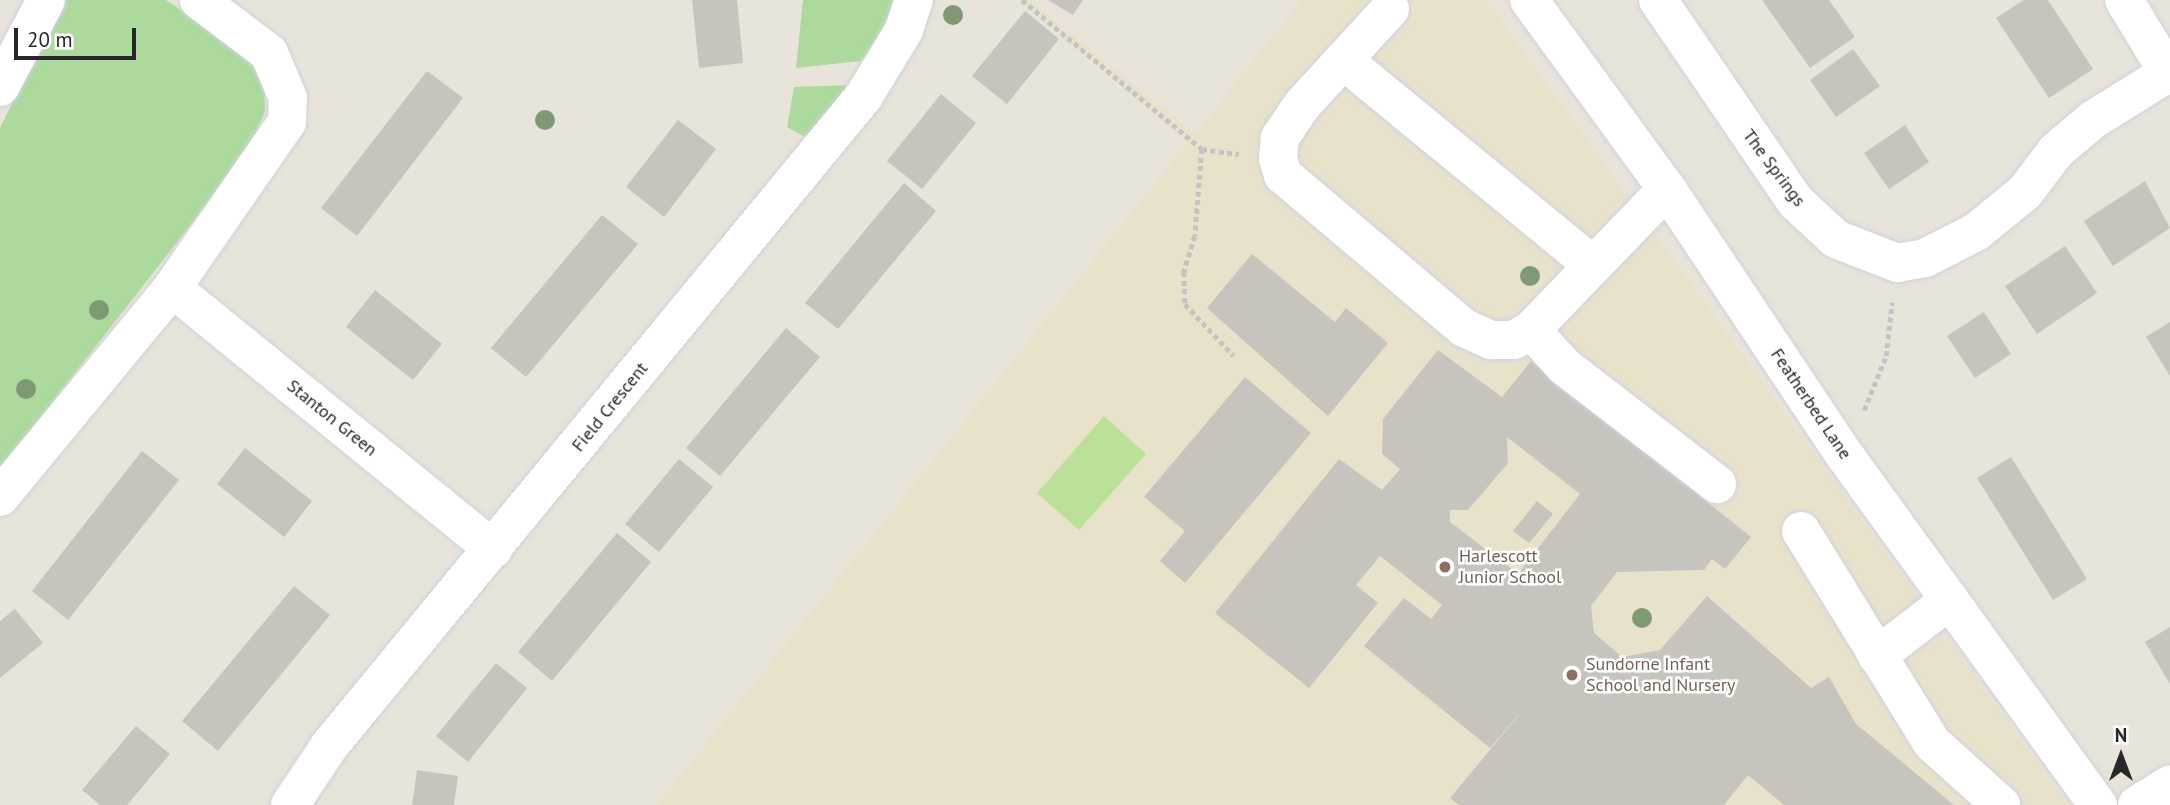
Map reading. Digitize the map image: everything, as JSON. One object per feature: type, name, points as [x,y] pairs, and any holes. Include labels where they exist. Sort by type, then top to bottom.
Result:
[{"type":"street","points":[[0,87],[46,0]]},
{"type":"street","points":[[0,497],[172,288],[287,122],[288,98],[270,53],[199,0]]},
{"type":"street","name":"Field Crescent","points":[[290,805],[330,745],[864,96],[904,30],[914,0]]},
{"type":"street","name":"Featherbed Lane","points":[[1529,0],[1667,190],[1846,457],[1950,600],[2085,800]]},
{"type":"street","name":"The Springs","points":[[1658,0],[1796,202],[1836,239],[1897,263]]},
{"type":"street","points":[[1897,263],[1925,258],[1976,232],[2025,192],[2057,150],[2085,127],[2169,74],[2124,0]]},
{"type":"street","points":[[1390,9],[1343,60],[1280,138],[1283,174],[1464,328],[1491,340],[1514,340],[1531,330],[1591,264],[1667,190]]},
{"type":"street","points":[[1343,60],[1591,264]]},
{"type":"street","name":"Stanton Green","points":[[172,288],[493,549]]},
{"type":"street","points":[[1531,330],[1566,367],[1717,484]]},
{"type":"street","points":[[1801,531],[1932,743],[2001,805]]},
{"type":"street","points":[[1877,656],[1950,600]]},
{"type":"street","points":[[2137,805],[2170,784]]},
{"type":"path","points":[[1022,0],[1202,149],[1195,236],[1184,272],[1185,304],[1234,356]]},
{"type":"path","points":[[1846,457],[1875,435],[1860,415],[1886,356],[1897,263]]},
{"type":"shaded area","points":[[1021,0],[1030,0],[1195,134],[1302,0],[1486,0],[2068,805],[657,805],[1187,143]]},
{"type":"green space","points":[[62,0],[166,0],[253,59],[264,81],[265,111],[249,150],[0,469],[0,128]]},
{"type":"green space","points":[[803,0],[894,0],[873,53],[861,61],[796,68]]},
{"type":"green space","points":[[853,85],[805,137],[787,127],[794,87]]},
{"type":"green space","points":[[1104,416],[1146,454],[1079,530],[1037,493]]},
{"type":"building","points":[[692,0],[737,0],[743,63],[699,68]]},
{"type":"building","points":[[1048,0],[1083,0],[1073,15]]},
{"type":"building","points":[[1762,0],[1829,0],[1855,37],[1810,68]]},
{"type":"building","points":[[2024,0],[2048,0],[2093,69],[2049,98],[1996,18]]},
{"type":"building","points":[[1025,11],[1059,39],[1007,104],[972,76]]},
{"type":"building","points":[[1853,49],[1880,86],[1836,117],[1810,80]]},
{"type":"building","points":[[427,71],[463,98],[357,236],[321,208]]},
{"type":"building","points":[[941,94],[976,123],[922,189],[887,161]]},
{"type":"building","points":[[678,120],[716,149],[664,217],[626,187]]},
{"type":"building","points":[[1905,125],[1929,162],[1889,189],[1864,153]]},
{"type":"building","points":[[2145,181],[2170,228],[2113,266],[2084,221]]},
{"type":"building","points":[[904,183],[936,211],[838,329],[805,303]]},
{"type":"building","points":[[602,215],[638,244],[526,377],[491,348]]},
{"type":"building","points":[[2065,246],[2097,293],[2037,334],[2005,286]]},
{"type":"building","points":[[1252,254],[1335,322],[1346,308],[1388,343],[1328,416],[1207,308]]},
{"type":"building","points":[[375,290],[442,344],[413,380],[346,327]]},
{"type":"building","points":[[1984,312],[2011,354],[1975,378],[1947,336]]},
{"type":"building","points":[[2170,322],[2170,376],[2146,337]]},
{"type":"building","points":[[786,328],[820,357],[720,476],[686,448]]},
{"type":"building","points":[[1438,350],[1502,397],[1531,361],[1751,537],[1725,569],[1712,559],[1704,570],[1617,572],[1591,606],[1594,633],[1622,657],[1660,650],[1707,596],[1811,688],[1829,677],[1856,724],[1954,805],[1784,805],[1748,775],[1724,805],[1459,805],[1450,798],[1533,698],[1490,748],[1364,646],[1404,598],[1431,619],[1442,605],[1380,556],[1356,585],[1378,603],[1309,688],[1215,613],[1339,459],[1382,490],[1400,469],[1382,454],[1383,419]],"holes":[[[1507,437],[1580,494],[1518,574],[1450,522],[1450,510],[1468,510],[1508,463]]]},
{"type":"building","points":[[1245,377],[1311,433],[1185,583],[1160,561],[1185,531],[1144,497]]},
{"type":"building","points":[[245,448],[312,501],[284,537],[217,484]]},
{"type":"building","points":[[142,451],[179,480],[68,620],[32,591]]},
{"type":"building","points":[[2011,457],[2087,579],[2053,600],[1977,478]]},
{"type":"building","points":[[679,459],[713,487],[659,552],[625,524]]},
{"type":"building","points":[[1537,501],[1553,514],[1529,543],[1513,531]]},
{"type":"building","points":[[617,533],[651,562],[552,681],[518,652]]},
{"type":"building","points":[[294,586],[330,615],[218,751],[182,721]]},
{"type":"building","points":[[15,609],[43,643],[0,678],[0,621]]},
{"type":"building","points":[[2170,627],[2170,684],[2145,642]]},
{"type":"building","points":[[496,663],[527,688],[468,762],[436,736]]},
{"type":"building","points":[[136,726],[170,754],[127,805],[100,805],[82,790]]},
{"type":"building","points":[[417,770],[458,776],[454,805],[412,805]]},
{"type":"place","name":"Harlescott Junior School","points":[[1445,567]]},
{"type":"place","name":"Sundorne Infant School and Nursery","points":[[1572,675]]}]
